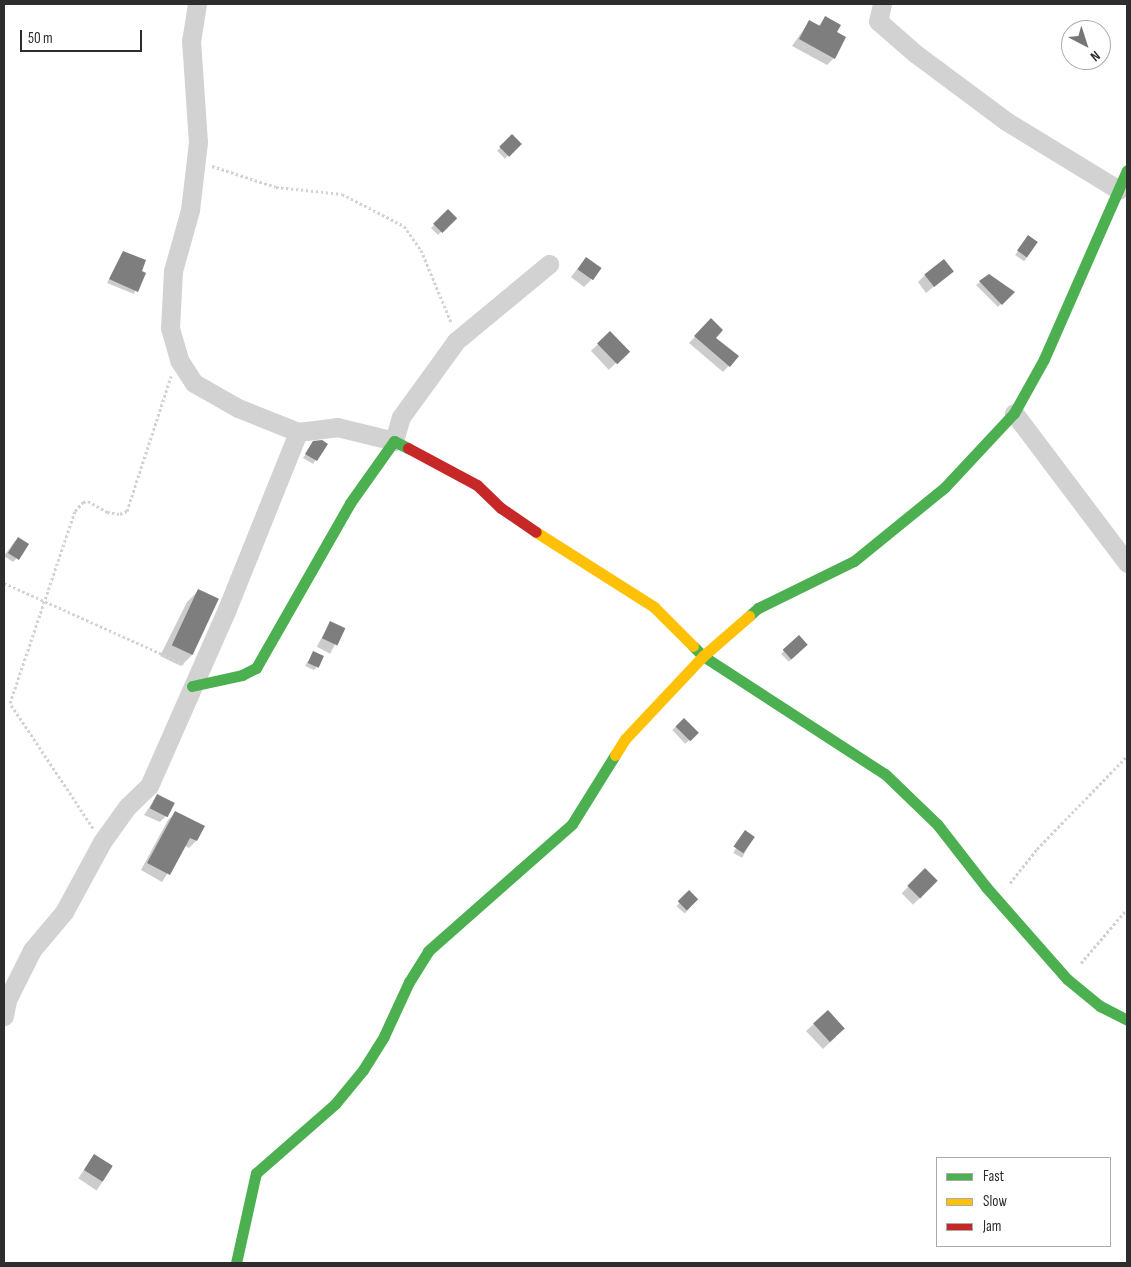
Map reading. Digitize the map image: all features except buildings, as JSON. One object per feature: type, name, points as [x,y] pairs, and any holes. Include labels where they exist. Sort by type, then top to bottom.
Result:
[{"type":"street","points":[[197,4],[191,40],[198,142],[190,210],[173,271],[170,328],[179,360],[194,383],[238,408],[298,432],[337,427],[394,441],[478,485],[501,508],[528,527],[654,607],[703,656],[885,774],[937,824],[997,900],[1067,979],[1100,1006],[1127,1020]]},
{"type":"street","points":[[882,4],[878,21],[916,54],[1006,121],[1119,190]]},
{"type":"street","points":[[236,1263],[256,1173],[335,1104],[363,1070],[384,1036],[409,982],[428,951],[572,824],[625,739],[703,656],[758,608],[854,561],[945,487],[1014,413],[1044,359],[1127,170]]},
{"type":"street","points":[[195,678],[242,675],[256,668],[350,503],[394,441],[402,416],[456,341],[549,264]]},
{"type":"street","points":[[1014,413],[1127,563]]},
{"type":"street","points":[[4,1016],[7,1000],[32,950],[64,912],[102,842],[127,807],[149,786],[195,678],[227,610],[298,432]]},
{"type":"path","points":[[198,142],[206,164],[276,187],[342,194],[404,226],[421,250],[448,307],[456,341]]},
{"type":"path","points":[[102,842],[10,703],[74,511],[83,502],[88,501],[107,512],[120,514],[127,511],[164,391],[179,360]]},
{"type":"path","points":[[4,583],[105,626],[195,678]]},
{"type":"path","points":[[997,900],[1037,850],[1127,756]]},
{"type":"path","points":[[1067,979],[1127,909]]},
{"type":"traffic: fast","points":[[749,616],[758,608],[854,561],[945,487],[1014,413],[1044,359],[1127,170]]},
{"type":"traffic: fast","points":[[192,686],[242,675],[256,668],[350,503],[394,441],[408,448]]},
{"type":"traffic: fast","points":[[693,646],[703,656],[885,774],[937,824],[986,887],[1067,979],[1100,1006],[1127,1020]]},
{"type":"traffic: fast","points":[[236,1263],[256,1173],[335,1104],[363,1070],[384,1036],[409,982],[428,951],[572,824],[615,755]]},
{"type":"traffic: slow","points":[[536,532],[654,607],[693,646]]},
{"type":"traffic: slow","points":[[615,755],[625,739],[703,656],[749,616]]},
{"type":"traffic: jam","points":[[408,448],[477,485],[501,508],[536,532]]}]
